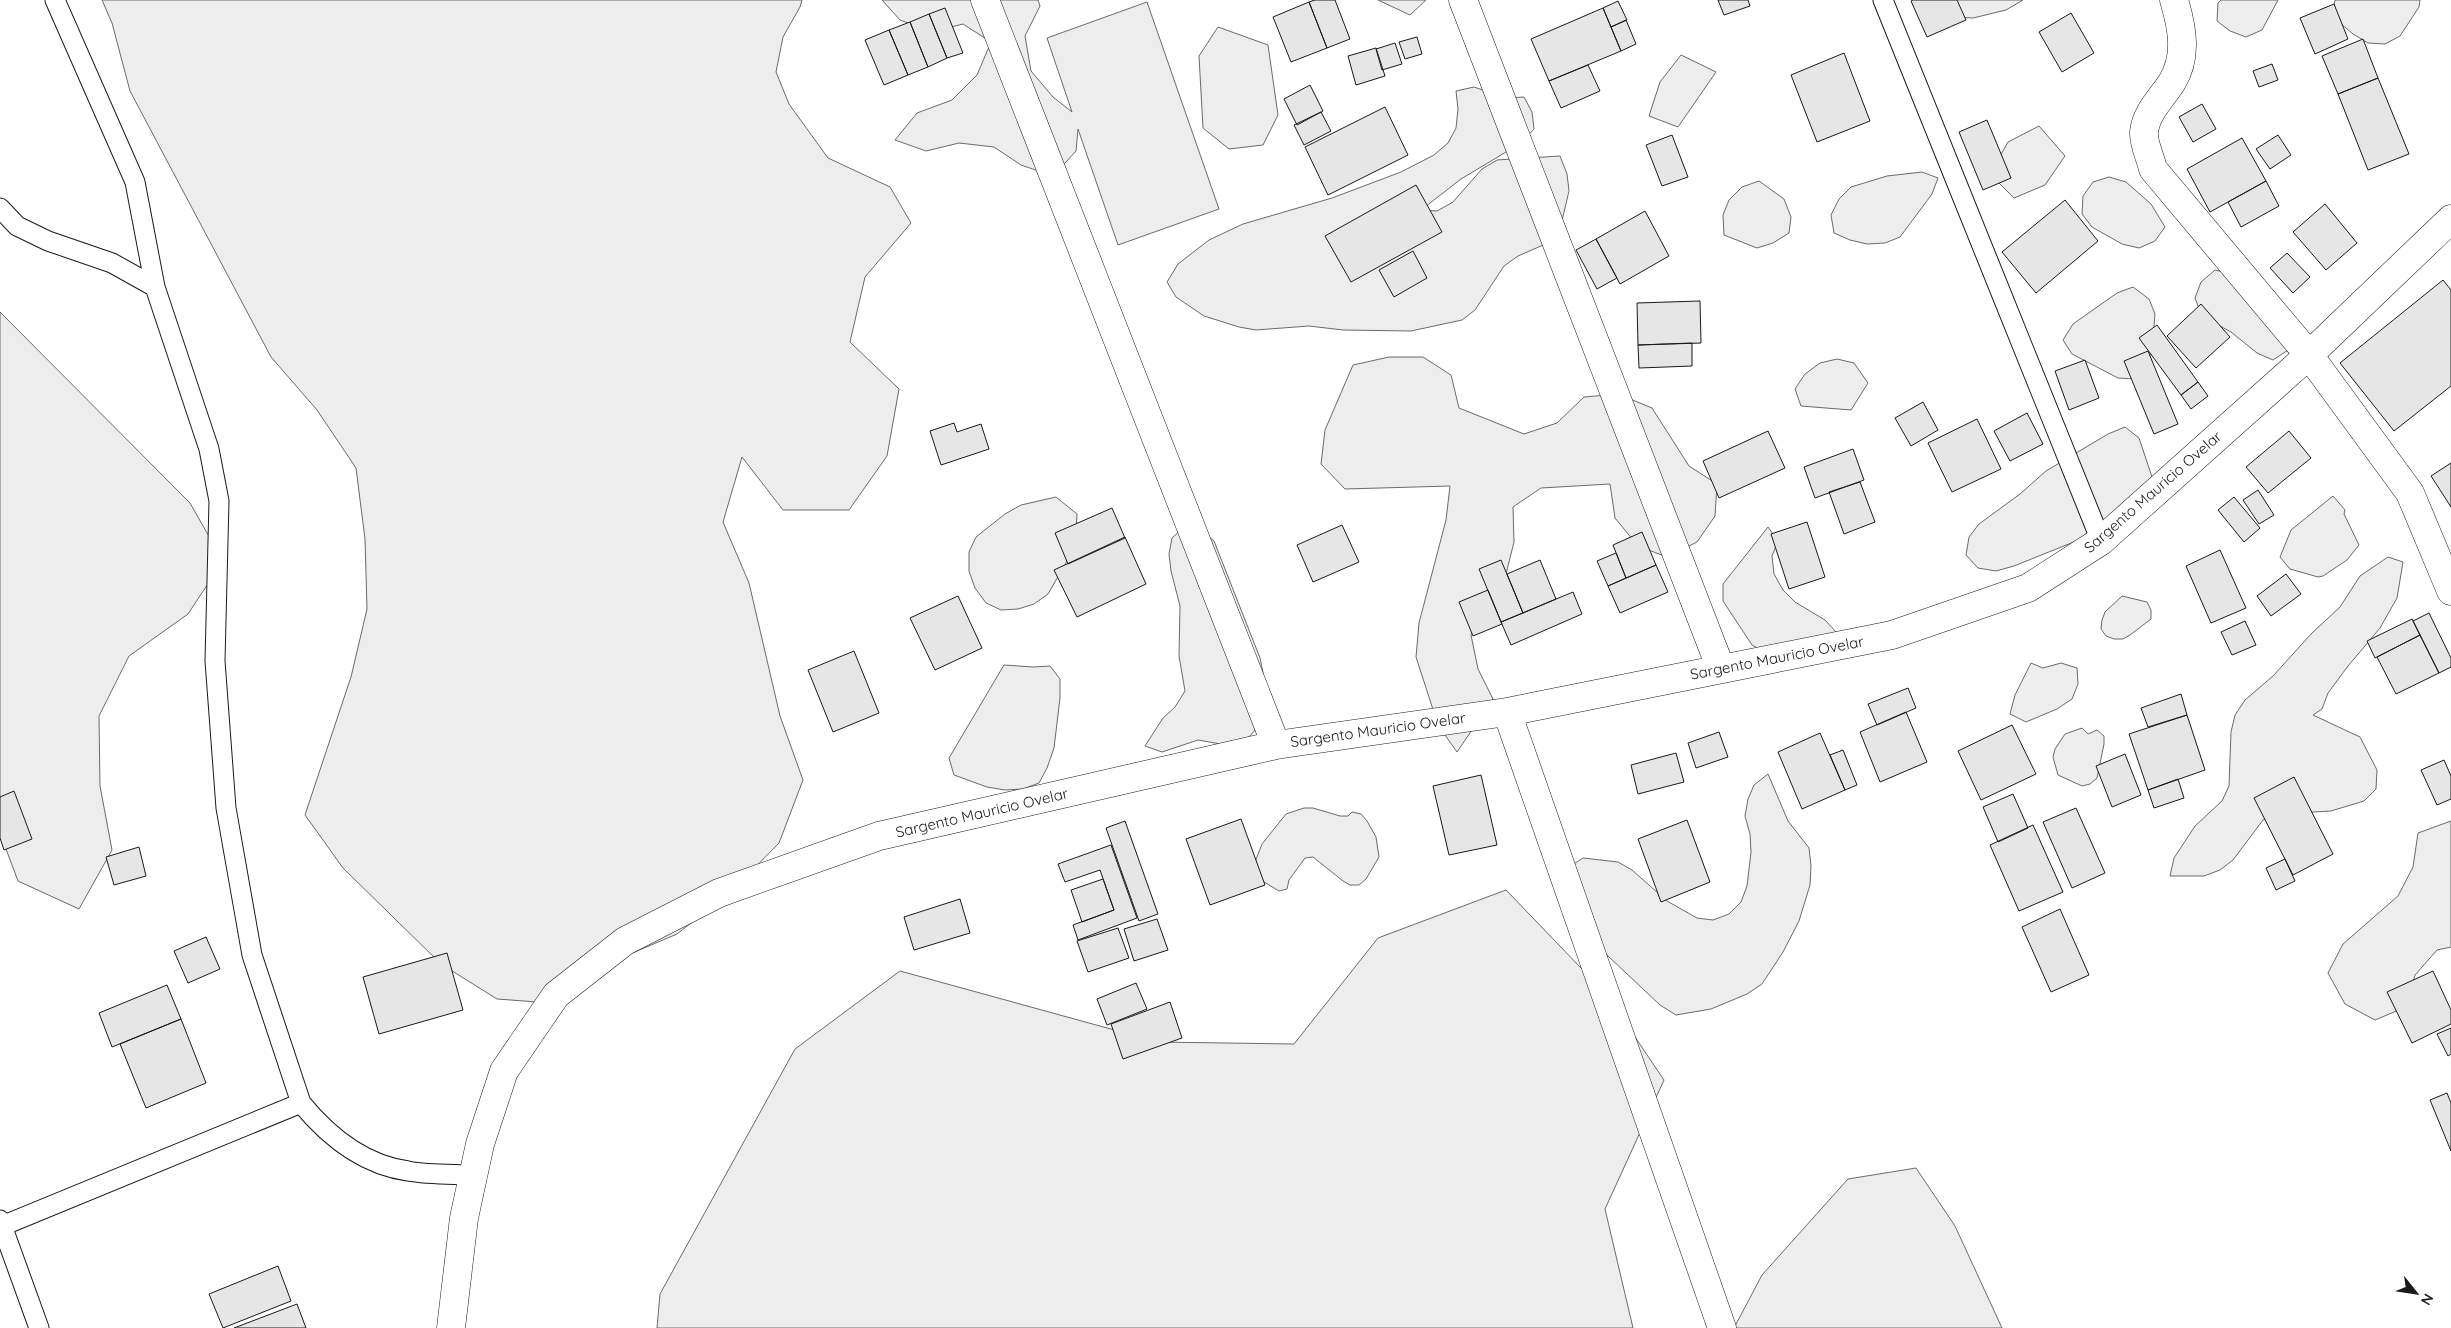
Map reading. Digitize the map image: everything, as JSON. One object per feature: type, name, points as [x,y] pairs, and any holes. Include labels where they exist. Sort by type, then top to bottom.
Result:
[{"type":"street","points":[[985,0],[1276,745]]},
{"type":"street","points":[[1463,0],[1721,670]]},
{"type":"street","points":[[2174,0],[2179,16],[2184,50],[2173,81],[2154,105],[2144,132],[2153,169],[2309,355],[2410,493],[2451,591]]},
{"type":"street","name":"Sargento Mauricio Ovelar","points":[[451,1328],[464,1218],[480,1144],[504,1071],[556,995],[625,940],[719,893],[879,836],[1276,745],[1507,712],[1892,635],[2028,588],[2100,541],[2309,355],[2451,219]]},
{"type":"street","points":[[1507,712],[1722,1328]]},
{"type":"lane","points":[[55,0],[135,182],[155,287],[209,449],[217,492],[215,661],[226,808],[252,956],[301,1103],[316,1121],[340,1143],[373,1160],[407,1171],[473,1175]]},
{"type":"lane","points":[[1883,0],[2100,541]]},
{"type":"lane","points":[[0,208],[17,226],[48,241],[112,264],[155,287]]},
{"type":"lane","points":[[39,1328],[1,1223],[301,1103]]},
{"type":"shaded area","points":[[102,0],[802,0],[783,37],[776,72],[789,104],[828,158],[890,187],[911,223],[865,277],[850,342],[899,389],[887,456],[849,510],[783,510],[742,457],[723,522],[749,583],[780,716],[803,780],[779,843],[731,892],[677,934],[616,960],[564,1004],[497,999],[441,964],[343,868],[305,815],[351,677],[367,609],[365,539],[356,468],[317,410],[271,357],[130,91],[112,23]]},
{"type":"shaded area","points":[[882,0],[1038,0],[1040,6],[1025,36],[1031,71],[1053,97],[1072,112],[1047,38],[1147,2],[1219,209],[1118,245],[1078,129],[1076,151],[1053,176],[1021,165],[994,147],[959,143],[926,151],[895,140],[917,113],[952,100],[977,75],[991,42],[963,24],[931,32],[900,20]]},
{"type":"shaded area","points":[[1378,0],[1426,0],[1410,15]]},
{"type":"shaded area","points":[[1940,0],[2023,0],[2006,10],[1973,18],[1940,16]]},
{"type":"shaded area","points":[[2221,0],[2278,0],[2262,30],[2246,37],[2230,31],[2217,21],[2218,3]]},
{"type":"shaded area","points":[[2335,0],[2420,0],[2419,7],[2400,36],[2385,44],[2368,43],[2340,23],[2334,6]]},
{"type":"shaded area","points":[[1218,27],[1268,45],[1278,115],[1263,145],[1229,149],[1203,128],[1199,56]]},
{"type":"shaded area","points":[[1681,55],[1716,72],[1678,127],[1649,116],[1660,82]]},
{"type":"shaded area","points":[[1474,87],[1506,98],[1524,97],[1532,112],[1534,129],[1521,143],[1461,179],[1421,210],[1437,211],[1453,202],[1482,169],[1497,160],[1560,156],[1567,174],[1569,191],[1560,229],[1550,242],[1518,256],[1504,266],[1475,310],[1462,320],[1411,331],[1343,330],[1309,326],[1256,330],[1239,327],[1204,316],[1176,297],[1167,282],[1178,264],[1209,240],[1243,224],[1332,198],[1401,172],[1434,155],[1448,143],[1456,128],[1458,109],[1456,91]]},
{"type":"shaded area","points":[[2039,126],[2065,156],[2045,185],[2014,198],[1990,174],[2008,142]]},
{"type":"shaded area","points":[[1922,172],[1938,178],[1932,194],[1900,237],[1885,243],[1867,244],[1850,240],[1834,233],[1831,215],[1839,199],[1851,187],[1887,176]]},
{"type":"shaded area","points":[[2109,177],[2126,182],[2151,204],[2165,227],[2155,241],[2139,248],[2122,244],[2092,227],[2082,214],[2083,196],[2093,182]]},
{"type":"shaded area","points":[[1759,181],[1784,199],[1791,217],[1789,233],[1773,243],[1757,248],[1724,235],[1723,215],[1729,200],[1742,187]]},
{"type":"shaded area","points":[[2215,270],[2247,278],[2288,350],[2273,360],[2257,353],[2231,332],[2202,316],[2195,298],[2201,282]]},
{"type":"shaded area","points":[[2133,287],[2149,299],[2155,314],[2152,350],[2146,366],[2135,379],[2118,378],[2072,354],[2063,340],[2073,324],[2117,293]]},
{"type":"shaded area","points":[[0,312],[190,503],[223,561],[188,614],[129,656],[99,716],[100,786],[112,850],[79,909],[18,881],[0,833]]},
{"type":"shaded area","points":[[1389,357],[1423,357],[1451,375],[1459,408],[1524,434],[1557,423],[1584,397],[1618,394],[1652,408],[1689,466],[1717,484],[1715,516],[1697,542],[1667,557],[1638,546],[1615,518],[1610,484],[1541,488],[1513,507],[1514,542],[1506,574],[1471,635],[1478,669],[1493,699],[1457,752],[1438,725],[1416,657],[1419,623],[1446,520],[1450,486],[1345,489],[1321,464],[1325,430],[1353,365]]},
{"type":"shaded area","points":[[1837,359],[1854,363],[1868,383],[1851,410],[1801,406],[1795,389],[1805,374],[1820,363]]},
{"type":"shaded area","points":[[2125,427],[2139,438],[2156,489],[2106,529],[2014,566],[1996,571],[1978,568],[1966,555],[1969,537],[1979,524],[2020,494],[2046,471],[2108,434]]},
{"type":"shaded area","points":[[2333,496],[2345,510],[2344,514],[2359,545],[2347,560],[2323,576],[2318,577],[2290,569],[2280,557],[2291,530]]},
{"type":"shaded area","points":[[1056,497],[1077,514],[1076,532],[1074,549],[1048,594],[1034,604],[1018,609],[1001,610],[986,603],[975,588],[969,571],[969,552],[976,537],[1005,514],[1021,505]]},
{"type":"shaded area","points":[[1184,527],[1201,531],[1214,541],[1260,658],[1267,692],[1260,725],[1247,739],[1232,746],[1198,740],[1162,752],[1145,746],[1163,718],[1175,707],[1185,691],[1179,656],[1180,606],[1171,571],[1169,554],[1172,538]]},
{"type":"shaded area","points":[[1768,527],[1778,541],[1772,556],[1774,574],[1783,590],[1795,602],[1825,620],[1836,632],[1837,647],[1769,655],[1752,645],[1723,601],[1723,584]]},
{"type":"shaded area","points":[[2388,557],[2403,562],[2397,598],[2380,628],[2328,693],[2322,709],[2313,715],[2360,737],[2377,770],[2376,789],[2364,801],[2331,811],[2279,814],[2263,820],[2233,860],[2220,870],[2204,876],[2170,876],[2174,858],[2195,826],[2222,801],[2229,786],[2231,732],[2235,715],[2245,700],[2273,676],[2312,633],[2340,607],[2360,576]]},
{"type":"shaded area","points":[[2122,596],[2147,602],[2151,610],[2151,619],[2123,639],[2114,639],[2106,636],[2101,629],[2102,620],[2105,612]]},
{"type":"shaded area","points":[[2031,663],[2043,668],[2061,663],[2077,668],[2078,684],[2072,699],[2057,709],[2026,722],[2010,714],[2015,695]]},
{"type":"shaded area","points":[[1004,665],[1050,666],[1060,679],[1060,698],[1054,748],[1039,783],[1023,789],[1005,790],[987,787],[954,775],[949,758]]},
{"type":"shaded area","points":[[2082,728],[2088,734],[2097,730],[2104,736],[2104,744],[2097,778],[2090,784],[2082,786],[2058,775],[2053,757],[2055,749],[2065,734]]},
{"type":"shaded area","points":[[1768,774],[1788,821],[1809,848],[1811,866],[1810,885],[1799,921],[1783,952],[1762,984],[1747,994],[1711,1009],[1676,1015],[1660,1005],[1608,956],[1586,931],[1569,867],[1583,858],[1618,862],[1632,870],[1667,901],[1697,918],[1713,920],[1729,914],[1741,902],[1747,886],[1751,852],[1750,834],[1745,816],[1748,799],[1754,785]]},
{"type":"shaded area","points":[[1304,808],[1313,808],[1340,816],[1348,816],[1352,812],[1361,814],[1367,821],[1376,837],[1379,857],[1366,879],[1359,885],[1350,885],[1343,881],[1313,857],[1305,858],[1289,880],[1287,889],[1279,891],[1259,879],[1255,862],[1262,844],[1286,814]]},
{"type":"shaded area","points":[[2451,821],[2451,947],[2437,950],[2415,975],[2406,1007],[2375,1020],[2345,1004],[2328,973],[2343,944],[2398,896],[2413,867],[2418,833]]},
{"type":"shaded area","points":[[1506,890],[1606,994],[1664,1080],[1605,1209],[1633,1328],[657,1328],[660,1294],[795,1049],[900,971],[1158,1042],[1294,1044],[1378,938]]},
{"type":"shaded area","points":[[1916,1168],[1955,1226],[2002,1328],[1734,1328],[1762,1275],[1848,1179]]},
{"type":"building","points":[[1315,0],[1335,0],[1350,39],[1327,48],[1309,2]]},
{"type":"building","points":[[1718,0],[1748,0],[1750,6],[1724,15]]},
{"type":"building","points":[[1957,0],[1966,20],[1927,37],[1911,1]]},
{"type":"building","points":[[1618,1],[1627,20],[1611,27],[1603,8]]},
{"type":"building","points":[[1309,2],[1327,48],[1291,62],[1273,17]]},
{"type":"building","points":[[2334,4],[2348,39],[2315,54],[2300,18]]},
{"type":"building","points":[[945,8],[963,53],[947,58],[929,14]]},
{"type":"building","points":[[1603,8],[1621,51],[1549,81],[1531,39]]},
{"type":"building","points":[[2071,13],[2094,53],[2062,72],[2039,32]]},
{"type":"building","points":[[929,14],[947,58],[928,67],[910,22]]},
{"type":"building","points":[[1626,20],[1636,44],[1621,51],[1611,27]]},
{"type":"building","points":[[910,22],[928,67],[908,75],[889,30]]},
{"type":"building","points":[[889,30],[908,75],[884,85],[865,40]]},
{"type":"building","points":[[1417,37],[1422,54],[1405,59],[1399,42]]},
{"type":"building","points":[[2363,39],[2378,78],[2338,94],[2322,56]]},
{"type":"building","points":[[1395,43],[1402,64],[1382,70],[1376,49]]},
{"type":"building","points":[[1376,48],[1385,76],[1356,85],[1348,56]]},
{"type":"building","points":[[1844,53],[1870,121],[1817,142],[1791,75]]},
{"type":"building","points":[[2272,64],[2278,80],[2259,87],[2253,71]]},
{"type":"building","points":[[1588,65],[1600,91],[1561,108],[1549,81]]},
{"type":"building","points":[[2378,78],[2409,154],[2368,170],[2338,94]]},
{"type":"building","points":[[1310,85],[1323,111],[1297,125],[1284,99]]},
{"type":"building","points":[[2202,104],[2216,129],[2193,142],[2179,117]]},
{"type":"building","points":[[1385,107],[1408,155],[1328,195],[1305,147]]},
{"type":"building","points":[[1321,112],[1331,131],[1304,145],[1294,125]]},
{"type":"building","points":[[1987,120],[2011,178],[1983,190],[1959,132]]},
{"type":"building","points":[[1672,135],[1688,177],[1662,186],[1646,145]]},
{"type":"building","points":[[2278,135],[2291,155],[2270,169],[2256,149]]},
{"type":"building","points":[[2242,138],[2266,181],[2210,212],[2187,169]]},
{"type":"building","points":[[2266,181],[2279,206],[2241,227],[2228,202]]},
{"type":"building","points":[[1416,185],[1442,232],[1351,282],[1325,236]]},
{"type":"building","points":[[2065,200],[2098,241],[2036,293],[2002,252]]},
{"type":"building","points":[[2325,204],[2357,243],[2326,270],[2293,232]]},
{"type":"building","points":[[1645,211],[1669,256],[1620,284],[1596,239]]},
{"type":"building","points":[[1596,239],[1617,278],[1597,289],[1576,250]]},
{"type":"building","points":[[1413,251],[1427,278],[1394,297],[1379,270]]},
{"type":"building","points":[[2287,253],[2310,277],[2293,293],[2270,268]]},
{"type":"building","points":[[2443,280],[2451,290],[2451,386],[2394,431],[2340,363]]},
{"type":"building","points":[[1700,301],[1701,343],[1638,345],[1637,303]]},
{"type":"building","points":[[2201,304],[2230,337],[2196,368],[2167,336]]},
{"type":"building","points":[[2157,325],[2198,382],[2181,395],[2139,338]]},
{"type":"building","points":[[1692,343],[1692,366],[1639,368],[1638,345]]},
{"type":"building","points":[[2148,351],[2178,424],[2154,434],[2124,361]]},
{"type":"building","points":[[2085,360],[2099,398],[2069,410],[2055,371]]},
{"type":"building","points":[[2198,382],[2208,396],[2191,409],[2181,395]]},
{"type":"building","points":[[1923,402],[1938,430],[1911,446],[1895,418]]},
{"type":"building","points":[[2027,413],[2043,444],[2010,461],[1994,431]]},
{"type":"building","points":[[1977,419],[2001,469],[1952,492],[1928,443]]},
{"type":"building","points":[[954,423],[957,432],[981,424],[989,449],[941,465],[930,431]]},
{"type":"building","points":[[1768,431],[1785,468],[1719,498],[1703,461]]},
{"type":"building","points":[[2289,431],[2311,458],[2268,493],[2246,467]]},
{"type":"building","points":[[1853,449],[1864,480],[1815,498],[1804,467]]},
{"type":"building","points":[[2451,463],[2451,507],[2431,476]]},
{"type":"building","points":[[1860,482],[1875,522],[1844,534],[1829,492]]},
{"type":"building","points":[[2258,490],[2274,515],[2259,524],[2243,500]]},
{"type":"building","points":[[2234,497],[2260,528],[2244,542],[2218,510]]},
{"type":"building","points":[[1112,508],[1125,538],[1068,564],[1055,533]]},
{"type":"building","points":[[1807,522],[1825,577],[1789,589],[1771,534]]},
{"type":"building","points":[[1342,525],[1359,562],[1313,582],[1297,545]]},
{"type":"building","points":[[1642,532],[1656,565],[1626,578],[1613,545]]},
{"type":"building","points":[[1125,537],[1146,584],[1077,617],[1054,570]]},
{"type":"building","points":[[2220,550],[2246,608],[2211,623],[2186,566]]},
{"type":"building","points":[[1616,553],[1626,578],[1608,586],[1597,561]]},
{"type":"building","points":[[1501,560],[1523,613],[1501,622],[1479,569]]},
{"type":"building","points":[[1540,560],[1556,599],[1523,613],[1507,574]]},
{"type":"building","points":[[1656,565],[1668,592],[1620,613],[1608,586]]},
{"type":"building","points":[[2286,574],[2301,594],[2271,616],[2257,596]]},
{"type":"building","points":[[1488,590],[1502,624],[1473,636],[1459,602]]},
{"type":"building","points":[[1573,592],[1582,614],[1511,645],[1501,622]]},
{"type":"building","points":[[958,596],[982,648],[935,670],[910,618]]},
{"type":"building","points":[[2429,613],[2451,658],[2451,667],[2439,673],[2413,621]]},
{"type":"building","points":[[2412,619],[2420,635],[2375,658],[2367,641]]},
{"type":"building","points":[[2245,621],[2256,645],[2232,655],[2221,632]]},
{"type":"building","points":[[2420,635],[2439,673],[2396,694],[2377,657]]},
{"type":"building","points":[[854,651],[879,713],[833,732],[808,670]]},
{"type":"building","points":[[1908,688],[1916,708],[1877,725],[1868,704]]},
{"type":"building","points":[[2181,694],[2187,715],[2148,727],[2141,708]]},
{"type":"building","points":[[1906,712],[1927,762],[1880,782],[1860,732]]},
{"type":"building","points":[[2187,715],[2205,770],[2148,790],[2129,734]]},
{"type":"building","points":[[2012,725],[2036,774],[1981,800],[1958,751]]},
{"type":"building","points":[[1719,732],[1728,757],[1696,768],[1688,743]]},
{"type":"building","points":[[1820,733],[1845,790],[1802,809],[1778,752]]},
{"type":"building","points":[[1843,750],[1857,785],[1845,790],[1830,755]]},
{"type":"building","points":[[1676,753],[1684,782],[1638,794],[1631,765]]},
{"type":"building","points":[[2125,754],[2141,795],[2112,807],[2096,766]]},
{"type":"building","points":[[2444,760],[2451,776],[2451,799],[2437,805],[2421,770]]},
{"type":"building","points":[[1481,775],[1497,845],[1449,855],[1433,786]]},
{"type":"building","points":[[2294,777],[2333,854],[2293,875],[2254,798]]},
{"type":"building","points":[[2178,779],[2184,798],[2154,808],[2148,790]]},
{"type":"building","points":[[14,791],[32,839],[4,850],[0,838],[0,797]]},
{"type":"building","points":[[2013,794],[2028,828],[1998,842],[1983,807]]},
{"type":"building","points":[[2076,808],[2105,873],[2072,888],[2043,822]]},
{"type":"building","points":[[1241,819],[1265,885],[1210,905],[1186,839]]},
{"type":"building","points":[[1687,820],[1710,882],[1661,902],[1638,839]]},
{"type":"building","points":[[1125,821],[1158,914],[1139,921],[1106,828]]},
{"type":"building","points":[[2033,825],[2063,892],[2019,911],[1990,845]]},
{"type":"building","points":[[1111,845],[1137,918],[1078,940],[1073,925],[1114,910],[1100,870],[1065,882],[1058,864]]},
{"type":"building","points":[[139,847],[146,876],[114,885],[106,857]]},
{"type":"building","points":[[2285,859],[2295,881],[2276,890],[2266,868]]},
{"type":"building","points":[[1103,879],[1114,910],[1082,922],[1071,890]]},
{"type":"building","points":[[960,899],[970,933],[914,950],[904,917]]},
{"type":"building","points":[[2060,909],[2089,975],[2051,992],[2022,927]]},
{"type":"building","points":[[1157,919],[1168,950],[1134,961],[1124,929]]},
{"type":"building","points":[[1118,928],[1129,958],[1088,972],[1077,941]]},
{"type":"building","points":[[206,937],[220,969],[188,983],[174,951]]},
{"type":"building","points":[[447,953],[463,1010],[379,1034],[363,977]]},
{"type":"building","points":[[2433,971],[2451,1010],[2451,1024],[2412,1043],[2387,992]]},
{"type":"building","points":[[1136,983],[1147,1009],[1107,1025],[1097,999]]},
{"type":"building","points":[[167,985],[181,1019],[112,1047],[99,1013]]},
{"type":"building","points":[[1170,1002],[1182,1038],[1123,1059],[1111,1024]]},
{"type":"building","points":[[181,1019],[206,1083],[146,1108],[120,1044]]},
{"type":"building","points":[[2451,1028],[2451,1054],[2448,1056],[2437,1034]]},
{"type":"building","points":[[2447,1093],[2451,1103],[2451,1151],[2430,1100]]},
{"type":"building","points":[[278,1266],[291,1301],[223,1328],[209,1294]]},
{"type":"building","points":[[297,1304],[306,1328],[234,1328]]}]
